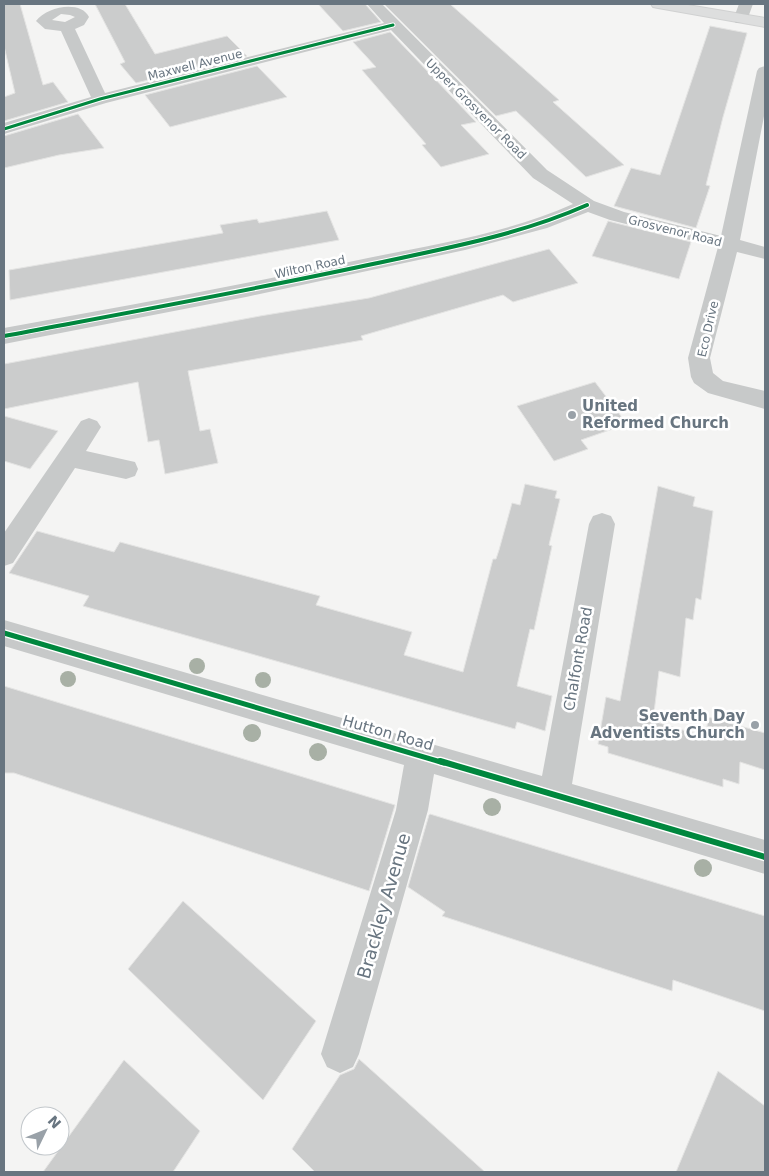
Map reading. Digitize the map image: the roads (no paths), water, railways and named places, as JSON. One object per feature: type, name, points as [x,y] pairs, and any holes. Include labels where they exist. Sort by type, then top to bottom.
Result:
[{"type":"main road","points":[[658,4],[765,24]]},
{"type":"street","name":"Upper Grosvenor Road","points":[[374,4],[540,174],[587,205]]},
{"type":"street","points":[[741,20],[746,4]]},
{"type":"street","name":"Maxwell Avenue","points":[[4,129],[100,99],[393,25]]},
{"type":"street","points":[[67,27],[100,99]]},
{"type":"street","name":"Eco Drive","points":[[765,71],[729,244],[699,358],[702,376],[716,387],[765,400]]},
{"type":"street","name":"Grosvenor Road","points":[[587,205],[617,216],[765,253]]},
{"type":"street","name":"Wilton Road","points":[[4,336],[259,289],[482,240],[560,218],[587,205]]},
{"type":"street","points":[[4,554],[89,427]]},
{"type":"street","points":[[68,457],[126,469]]},
{"type":"street","name":"Chalfont Road","points":[[554,795],[602,524]]},
{"type":"street","name":"Hutton Road","points":[[4,633],[765,857]]},
{"type":"street","name":"Brackley Avenue","points":[[340,1054],[412,810],[421,756]]},
{"type":"place","name":"United Reformed Church","points":[[572,415]]},
{"type":"place","name":"Seventh Day Adventists Church","points":[[755,725]]}]
